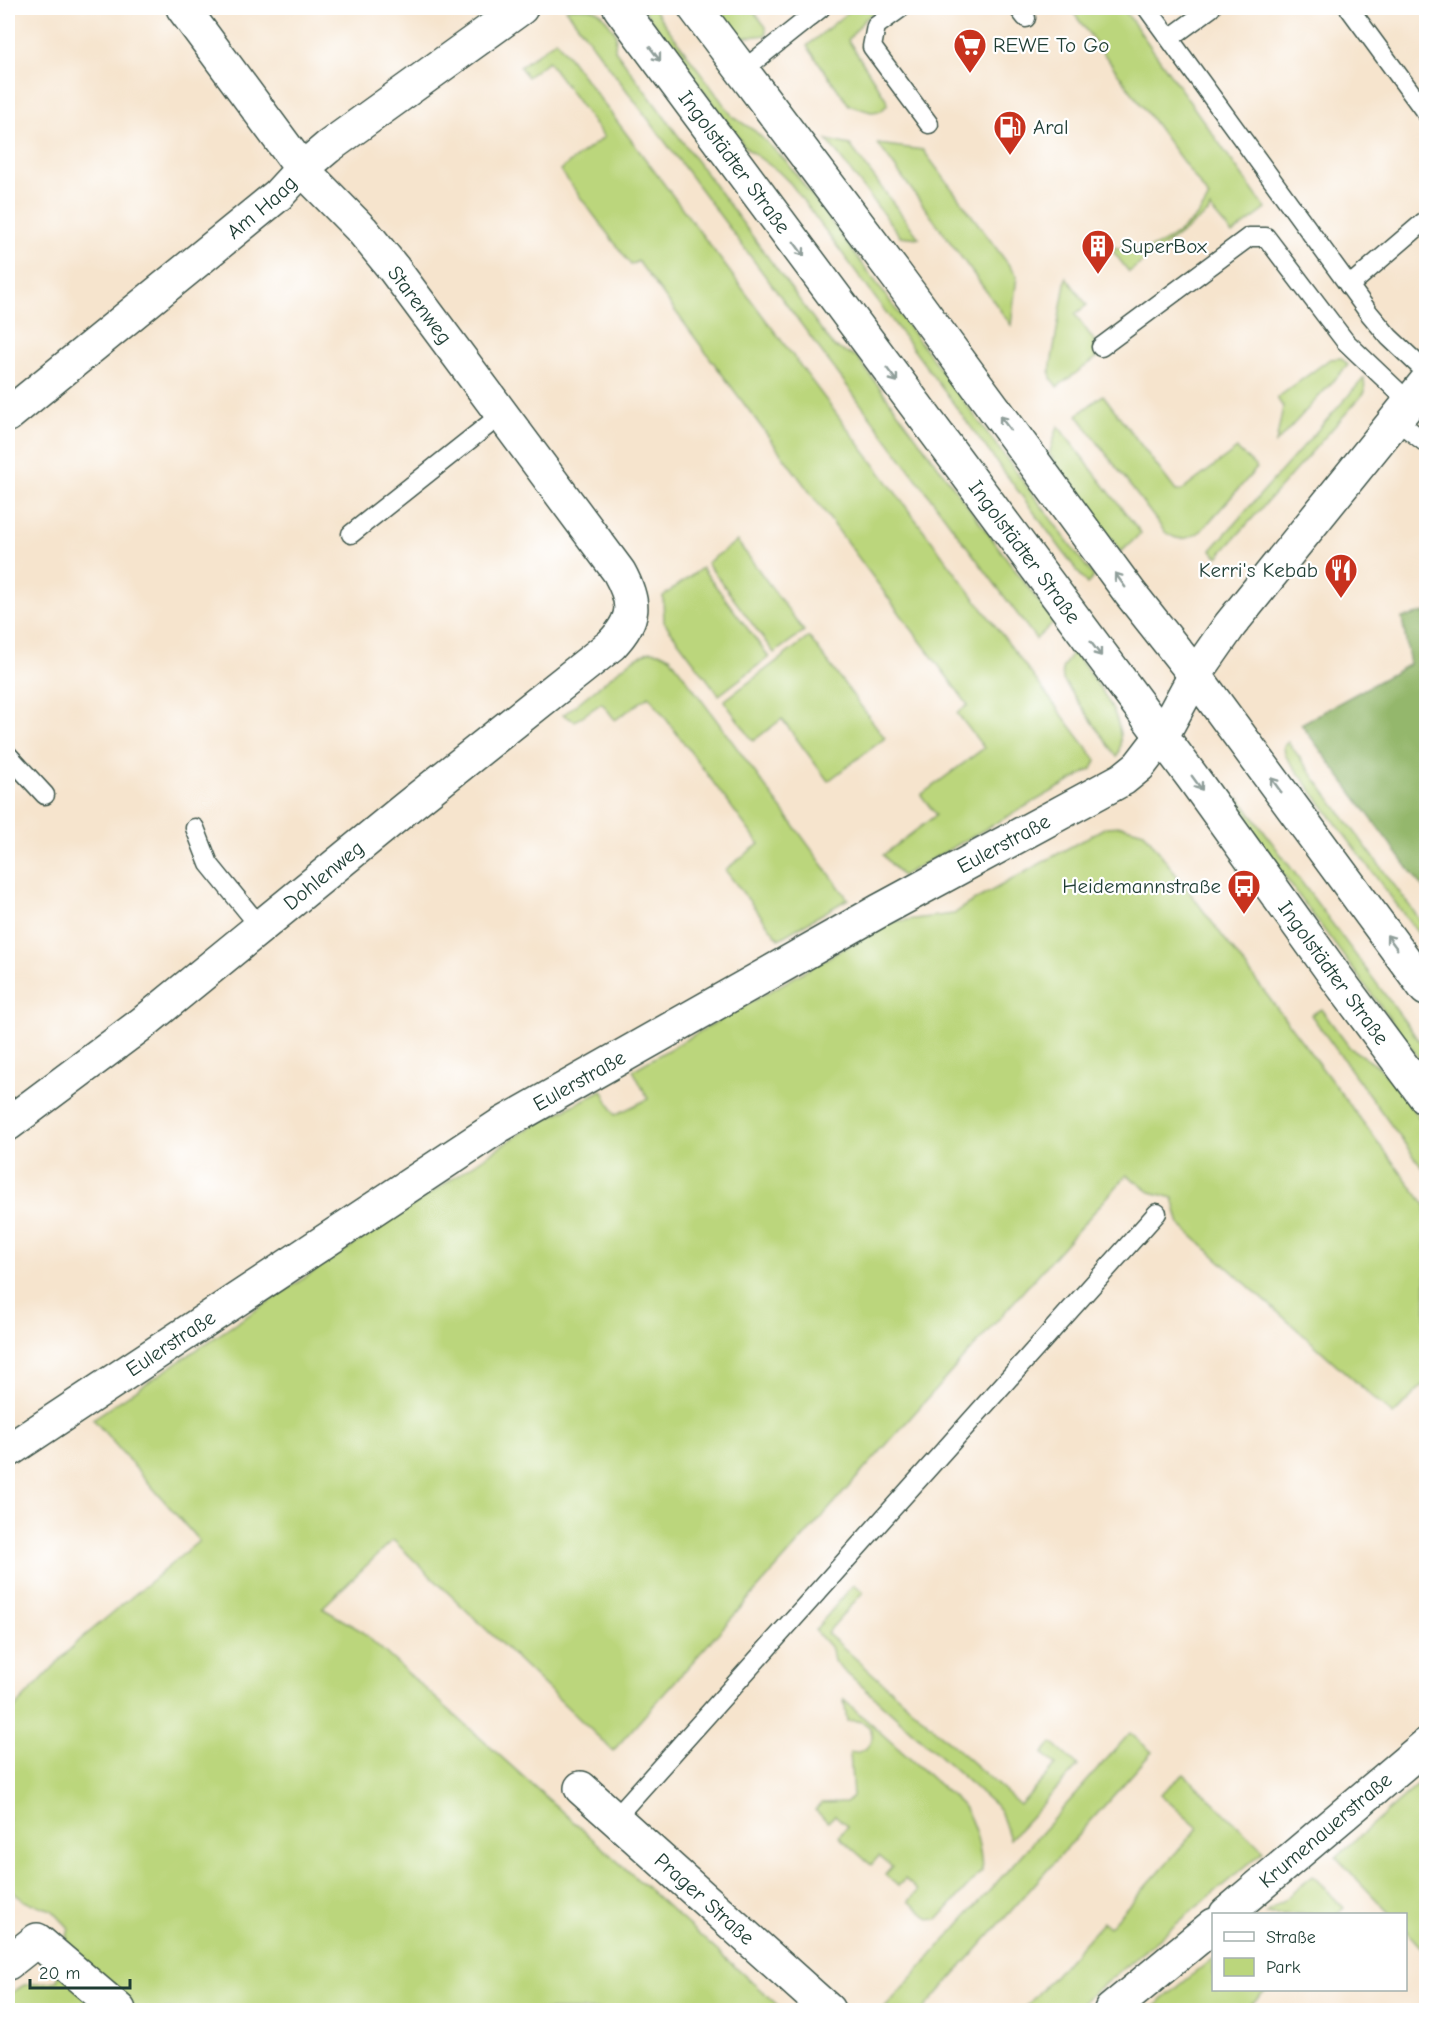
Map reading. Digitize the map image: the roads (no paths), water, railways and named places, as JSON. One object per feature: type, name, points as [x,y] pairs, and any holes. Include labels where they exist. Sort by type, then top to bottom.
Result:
[{"type":"street","name":"Starenweg","points":[[183,8],[302,169],[362,230],[388,261],[619,572],[629,590],[632,604],[630,618]]},
{"type":"street","name":"Am Haag","points":[[8,415],[278,195],[302,169],[328,147],[521,8]]},
{"type":"street","name":"Ingolstädter Straße","points":[[620,8],[1162,736],[1426,1098]]},
{"type":"street","points":[[695,8],[896,275],[1130,593],[1195,675],[1426,990]]},
{"type":"street","points":[[1162,736],[1195,675],[1230,625],[1411,402]]},
{"type":"street","name":"Dohlenweg","points":[[8,1124],[143,1023],[406,808],[611,645],[622,634],[630,618]]},
{"type":"street","name":"Eulerstraße","points":[[8,1451],[499,1126],[879,911],[1123,779],[1139,766],[1162,736]]},
{"type":"street","name":"Krumenauerstraße","points":[[1227,1913],[1426,1745]]},
{"type":"street","name":"Prager Straße","points":[[581,1788],[828,2010]]},
{"type":"street","points":[[1111,2010],[1212,1927]]},
{"type":"street","points":[[8,1963],[37,1940],[118,2010]]},
{"type":"lane","points":[[742,71],[821,8]]},
{"type":"lane","points":[[901,8],[876,26],[872,46],[929,124]]},
{"type":"lane","points":[[1147,8],[1389,337],[1426,372]]},
{"type":"lane","points":[[1170,38],[1211,8]]},
{"type":"lane","points":[[1348,8],[1426,113]]},
{"type":"lane","points":[[1350,286],[1426,220]]},
{"type":"lane","points":[[1101,347],[1249,237],[1266,237],[1345,341],[1411,402],[1426,443]]},
{"type":"lane","points":[[351,534],[501,414]]},
{"type":"lane","points":[[8,755],[45,795]]},
{"type":"lane","points":[[195,828],[209,864],[261,928]]},
{"type":"lane","points":[[615,1818],[1157,1213]]},
{"type":"place","name":"REWE To Go","points":[[970,74]]},
{"type":"place","name":"Aral","points":[[1010,156]]},
{"type":"place","name":"SuperBox","points":[[1098,275]]},
{"type":"place","name":"Kerri's Kebab","points":[[1341,599]]},
{"type":"place","name":"Heidemannstraße","points":[[1244,915]]}]
